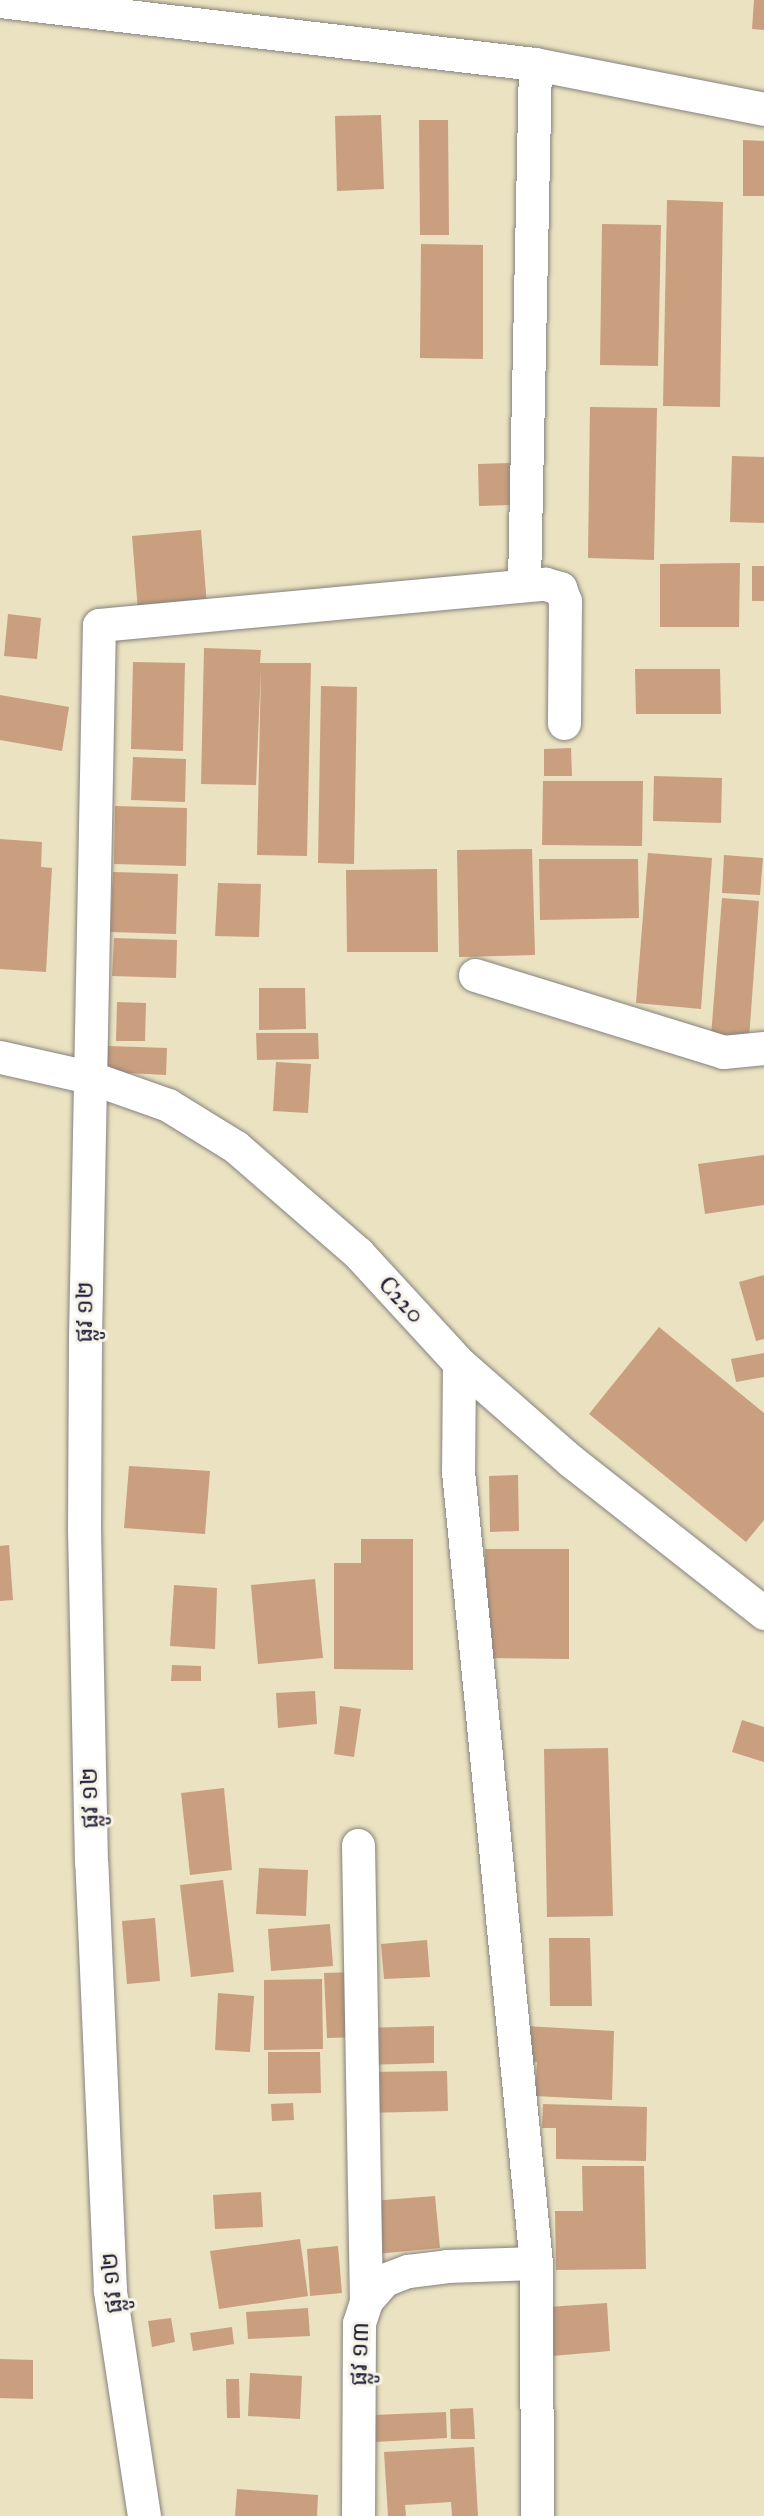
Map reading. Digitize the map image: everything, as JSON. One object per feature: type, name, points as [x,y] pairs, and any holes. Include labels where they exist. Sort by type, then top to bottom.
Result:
[{"type":"street","points":[[0,1],[535,64],[764,109]]},
{"type":"street","points":[[535,64],[524,584],[545,584],[560,588],[565,601],[564,723]]},
{"type":"street","name":"ផ្លូវ ១២","points":[[144,2516],[110,2290],[91,1863],[84,1529],[89,1077],[99,625],[524,584]]},
{"type":"street","points":[[475,975],[723,1052],[764,1048]]},
{"type":"street","name":"C220","points":[[0,1057],[89,1077],[168,1105],[236,1147],[358,1253],[459,1364],[571,1461],[764,1613]]},
{"type":"street","points":[[459,1364],[458,1471],[536,2263],[537,2516]]},
{"type":"street","points":[[358,1845],[366,2301]]},
{"type":"street","name":"ផ្លូវ ១៣","points":[[358,2516],[359,2323],[366,2301],[384,2280],[408,2271],[446,2266],[536,2263]]},
{"type":"building","points":[[754,0],[764,0],[764,30],[752,29]]},
{"type":"building","points":[[381,115],[384,189],[337,191],[335,116]]},
{"type":"building","points":[[419,120],[448,120],[449,235],[420,235]]},
{"type":"building","points":[[743,140],[764,141],[764,196],[743,196]]},
{"type":"building","points":[[667,200],[723,202],[720,407],[663,406]]},
{"type":"building","points":[[602,224],[661,225],[658,366],[600,365]]},
{"type":"building","points":[[421,244],[483,245],[483,359],[420,358]]},
{"type":"building","points":[[590,407],[657,408],[654,560],[588,558]]},
{"type":"building","points":[[732,456],[764,457],[764,523],[730,522]]},
{"type":"building","points":[[510,463],[511,505],[479,506],[478,464]]},
{"type":"building","points":[[201,530],[207,606],[138,611],[132,536]]},
{"type":"building","points":[[740,563],[739,627],[660,627],[660,564]]},
{"type":"building","points":[[752,566],[764,566],[764,601],[752,601]]},
{"type":"building","points":[[8,614],[41,618],[37,659],[4,656]]},
{"type":"building","points":[[204,648],[261,650],[260,663],[311,663],[307,856],[257,855],[261,668],[256,785],[201,784]]},
{"type":"building","points":[[133,662],[185,663],[183,751],[131,749]]},
{"type":"building","points":[[635,669],[720,669],[721,714],[636,714]]},
{"type":"building","points":[[321,686],[357,687],[354,864],[318,863]]},
{"type":"building","points":[[0,695],[69,707],[62,751],[0,740]]},
{"type":"building","points":[[571,748],[572,776],[544,776],[544,749]]},
{"type":"building","points":[[133,757],[186,759],[185,802],[131,800]]},
{"type":"building","points":[[654,776],[722,778],[721,823],[653,821]]},
{"type":"building","points":[[543,781],[643,781],[642,846],[542,845]]},
{"type":"building","points":[[115,806],[187,808],[186,866],[114,864]]},
{"type":"building","points":[[0,839],[42,842],[41,867],[52,868],[46,972],[0,969]]},
{"type":"building","points":[[532,849],[535,955],[459,957],[457,850]]},
{"type":"building","points":[[648,853],[712,858],[701,1009],[636,1003]]},
{"type":"building","points":[[724,855],[763,858],[760,895],[722,893]]},
{"type":"building","points":[[539,859],[638,859],[639,918],[540,920]]},
{"type":"building","points":[[437,869],[438,952],[347,952],[346,870]]},
{"type":"building","points":[[113,872],[178,874],[176,934],[110,932]]},
{"type":"building","points":[[218,883],[261,884],[259,937],[215,936]]},
{"type":"building","points":[[722,898],[759,901],[749,1039],[711,1036]]},
{"type":"building","points":[[114,938],[177,940],[176,978],[112,976]]},
{"type":"building","points":[[259,988],[305,988],[306,1029],[259,1030]]},
{"type":"building","points":[[117,1002],[146,1003],[145,1041],[116,1041]]},
{"type":"building","points":[[256,1033],[318,1033],[319,1059],[257,1060]]},
{"type":"building","points":[[108,1046],[167,1048],[166,1075],[107,1072]]},
{"type":"building","points":[[276,1062],[311,1064],[308,1113],[273,1111]]},
{"type":"building","points":[[764,1155],[764,1205],[705,1214],[698,1164]]},
{"type":"building","points":[[764,1275],[764,1339],[756,1341],[739,1282]]},
{"type":"building","points":[[659,1327],[764,1413],[764,1520],[746,1542],[589,1414]]},
{"type":"building","points":[[764,1353],[764,1377],[736,1382],[731,1359]]},
{"type":"building","points":[[129,1466],[210,1471],[205,1534],[124,1528]]},
{"type":"building","points":[[518,1475],[519,1531],[490,1532],[489,1476]]},
{"type":"building","points":[[361,1539],[413,1539],[413,1670],[334,1669],[334,1563],[361,1563]]},
{"type":"building","points":[[9,1545],[13,1600],[0,1601],[0,1546]]},
{"type":"building","points":[[485,1549],[569,1549],[569,1659],[486,1658]]},
{"type":"building","points":[[315,1579],[323,1658],[258,1664],[251,1585]]},
{"type":"building","points":[[174,1585],[217,1588],[215,1649],[170,1646]]},
{"type":"building","points":[[172,1665],[201,1666],[201,1681],[171,1681]]},
{"type":"building","points":[[315,1691],[317,1724],[278,1728],[276,1693]]},
{"type":"building","points":[[340,1706],[361,1709],[354,1757],[334,1754]]},
{"type":"building","points":[[742,1720],[764,1727],[764,1762],[732,1752]]},
{"type":"building","points":[[608,1748],[613,1916],[547,1917],[544,1749]]},
{"type":"building","points":[[224,1788],[232,1870],[190,1875],[181,1793]]},
{"type":"building","points":[[259,1868],[308,1870],[306,1916],[256,1914]]},
{"type":"building","points":[[223,1880],[234,1972],[191,1977],[180,1885]]},
{"type":"building","points":[[155,1918],[160,1981],[127,1984],[122,1921]]},
{"type":"building","points":[[330,1924],[333,1966],[271,1971],[268,1929]]},
{"type":"building","points":[[549,1938],[590,1938],[592,2006],[550,2006]]},
{"type":"building","points":[[427,1940],[430,1977],[384,1979],[381,1944]]},
{"type":"building","points":[[357,1972],[360,2037],[327,2038],[324,1973]]},
{"type":"building","points":[[322,1979],[323,2049],[264,2050],[264,1980]]},
{"type":"building","points":[[218,1993],[254,1996],[250,2052],[215,2050]]},
{"type":"building","points":[[434,2026],[434,2063],[363,2065],[362,2028]]},
{"type":"building","points":[[525,2026],[614,2031],[612,2100],[535,2096],[537,2062],[523,2061]]},
{"type":"building","points":[[268,2052],[320,2052],[321,2093],[268,2094]]},
{"type":"building","points":[[447,2071],[448,2111],[365,2113],[364,2072]]},
{"type":"building","points":[[293,2103],[294,2120],[272,2121],[271,2104]]},
{"type":"building","points":[[543,2104],[647,2107],[646,2161],[556,2159],[556,2128],[542,2128]]},
{"type":"building","points":[[582,2166],[644,2166],[646,2269],[556,2270],[555,2211],[583,2211]]},
{"type":"building","points":[[261,2192],[263,2227],[215,2229],[213,2195]]},
{"type":"building","points":[[435,2196],[440,2248],[376,2254],[371,2201]]},
{"type":"building","points":[[300,2239],[308,2296],[219,2309],[210,2251]]},
{"type":"building","points":[[338,2246],[342,2293],[310,2296],[307,2249]]},
{"type":"building","points":[[607,2303],[610,2351],[552,2356],[548,2307]]},
{"type":"building","points":[[308,2308],[310,2336],[248,2339],[246,2312]]},
{"type":"building","points":[[171,2318],[175,2342],[152,2347],[148,2321]]},
{"type":"building","points":[[232,2327],[234,2344],[193,2351],[190,2333]]},
{"type":"building","points":[[0,2359],[33,2360],[33,2399],[0,2398]]},
{"type":"building","points":[[250,2373],[302,2376],[300,2419],[248,2416]]},
{"type":"building","points":[[226,2379],[239,2379],[240,2418],[227,2418]]},
{"type":"building","points":[[473,2408],[475,2439],[451,2439],[450,2409]]},
{"type":"building","points":[[446,2412],[447,2438],[374,2442],[373,2415]]},
{"type":"building","points":[[474,2447],[478,2516],[452,2516],[451,2502],[405,2505],[406,2516],[388,2516],[384,2452]]},
{"type":"building","points":[[237,2489],[318,2495],[317,2516],[235,2516]]}]
